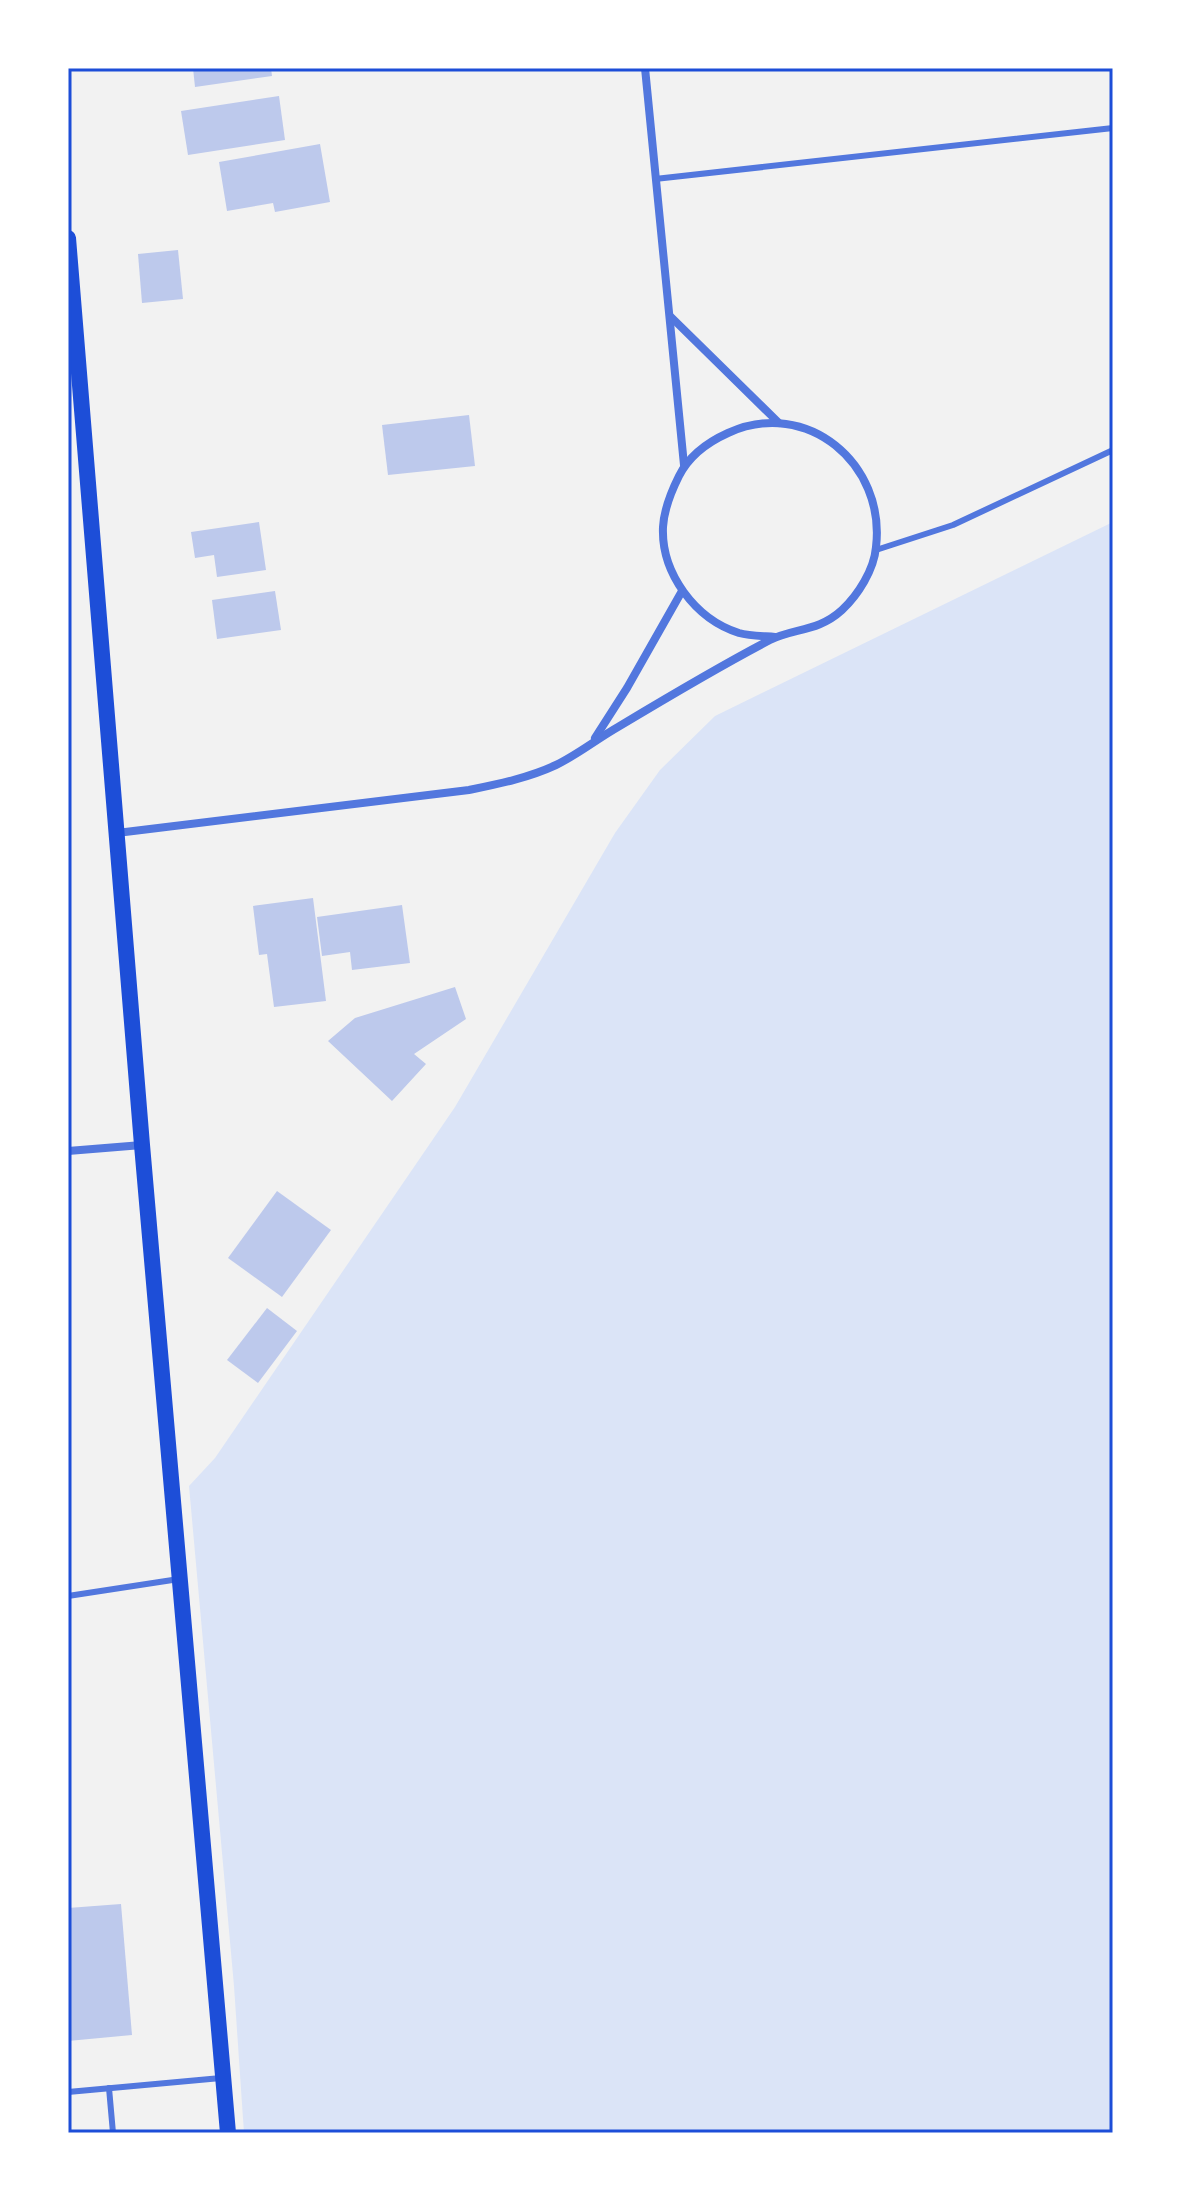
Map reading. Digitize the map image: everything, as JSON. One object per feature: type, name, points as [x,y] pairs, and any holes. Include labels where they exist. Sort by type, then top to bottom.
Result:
[{"type":"main road","points":[[68,238],[142,1145],[228,2133]]},
{"type":"street","points":[[645,68],[684,465]]},
{"type":"street","points":[[670,316],[779,423]]},
{"type":"street","points":[[779,423],[814,431],[844,451],[866,480],[877,513],[876,550],[864,583],[841,611],[810,630],[775,637],[739,633],[707,617],[682,591],[667,561],[663,528],[669,495],[684,465],[710,441],[743,426],[779,423]]},
{"type":"street","points":[[592,742],[627,688],[682,591]]},
{"type":"street","points":[[117,833],[469,790],[516,780],[557,765],[775,637]]},
{"type":"street","points":[[68,1151],[142,1145]]},
{"type":"lane","points":[[655,179],[1113,128]]},
{"type":"lane","points":[[876,550],[953,525],[1113,450]]},
{"type":"lane","points":[[68,1596],[180,1579]]},
{"type":"lane","points":[[68,2092],[225,2077]]},
{"type":"lane","points":[[109,2088],[113,2133]]},
{"type":"shaded area","points":[[1113,522],[1113,2133],[244,2133],[234,1986],[189,1486],[215,1458],[455,1107],[615,833],[660,770],[715,716]]},
{"type":"building","points":[[193,68],[271,68],[272,76],[195,87]]},
{"type":"building","points":[[279,96],[285,140],[188,155],[181,111]]},
{"type":"building","points":[[320,144],[330,202],[275,212],[273,203],[227,211],[219,162]]},
{"type":"building","points":[[178,250],[183,299],[142,303],[138,254]]},
{"type":"building","points":[[469,415],[475,466],[388,475],[382,425]]},
{"type":"building","points":[[259,522],[266,570],[217,577],[214,555],[195,558],[191,532]]},
{"type":"building","points":[[275,591],[281,630],[217,639],[212,600]]},
{"type":"building","points":[[313,898],[326,1001],[274,1007],[267,954],[259,955],[253,906]]},
{"type":"building","points":[[402,905],[410,963],[352,970],[350,952],[322,956],[317,917]]},
{"type":"building","points":[[455,987],[466,1019],[414,1054],[426,1064],[392,1101],[328,1041],[355,1018]]},
{"type":"building","points":[[277,1191],[331,1230],[282,1297],[228,1258]]},
{"type":"building","points":[[267,1308],[297,1331],[258,1383],[227,1360]]},
{"type":"building","points":[[121,1904],[132,2035],[68,2041],[68,1908]]}]
